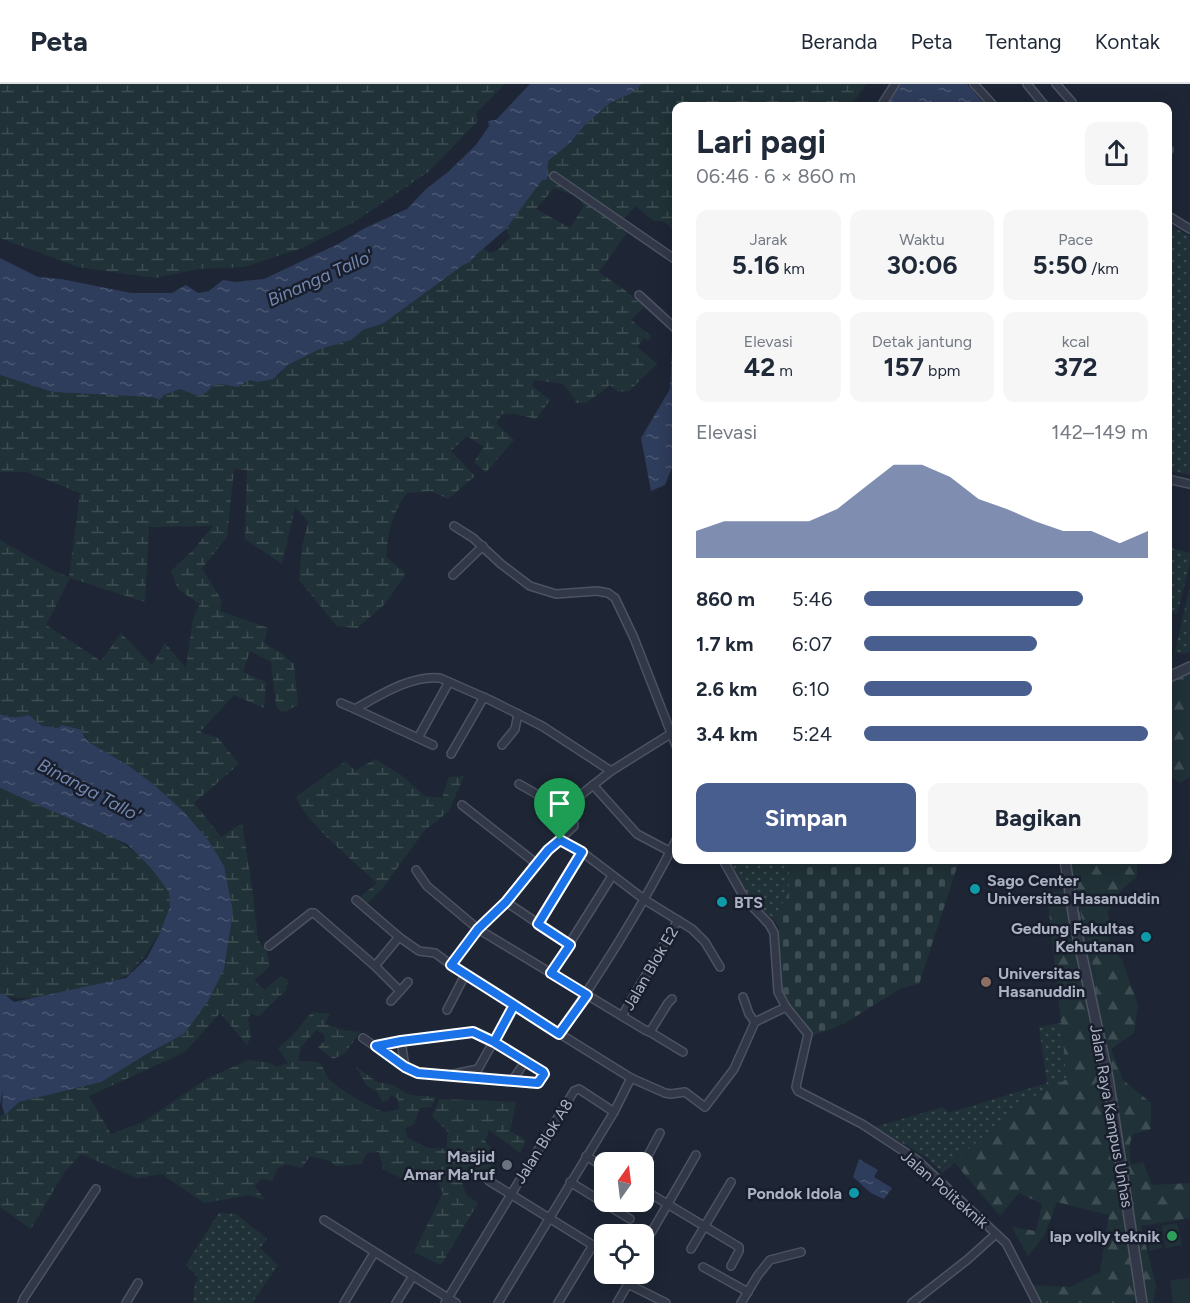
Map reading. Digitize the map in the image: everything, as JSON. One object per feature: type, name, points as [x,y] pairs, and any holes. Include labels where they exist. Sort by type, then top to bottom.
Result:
[{"type":"street","points":[[884,102],[895,84]]},
{"type":"street","points":[[974,84],[990,102]]},
{"type":"street","points":[[1027,84],[1042,102]]},
{"type":"street","points":[[1056,84],[1072,102]]},
{"type":"street","points":[[554,176],[672,257]]},
{"type":"street","points":[[1172,218],[1190,229]]},
{"type":"street","points":[[639,295],[672,326]]},
{"type":"street","points":[[1172,480],[1190,484]]},
{"type":"street","points":[[454,526],[483,546],[501,564],[530,586],[556,594],[597,591],[608,593],[615,598],[634,638],[672,733],[611,771],[563,808]]},
{"type":"street","points":[[453,575],[483,546]]},
{"type":"street","points":[[1172,676],[1190,667]]},
{"type":"street","points":[[355,709],[391,689],[432,677],[484,697],[543,726],[611,771]]},
{"type":"street","points":[[418,738],[449,682]]},
{"type":"street","points":[[451,754],[484,697]]},
{"type":"street","points":[[341,703],[432,745]]},
{"type":"street","points":[[502,745],[515,729],[518,714]]},
{"type":"street","points":[[519,784],[563,808]]},
{"type":"street","points":[[559,1034],[587,995],[645,900],[671,852],[637,834],[593,785]]},
{"type":"street","points":[[462,805],[537,864]]},
{"type":"street","points":[[451,965],[478,929],[506,902],[537,864],[574,825],[563,813],[563,808]]},
{"type":"street","points":[[560,840],[582,852],[645,900],[701,937],[720,966]]},
{"type":"street","points":[[538,924],[582,852]]},
{"type":"street","name":"Jalan Politeknik","points":[[725,864],[745,900],[769,924],[774,933],[778,992],[786,1007],[808,1034],[797,1082],[798,1092],[862,1124],[917,1160],[1006,1243],[1037,1303]]},
{"type":"street","name":"Jalan Raya Kampus Unhas","points":[[1066,864],[1074,919],[1108,1078],[1142,1303]]},
{"type":"street","points":[[416,870],[427,886],[478,929],[683,1052]]},
{"type":"street","points":[[551,973],[612,876]]},
{"type":"street","points":[[356,900],[399,937],[422,952],[435,953],[465,975],[631,1078],[665,1093],[685,1092],[702,1106],[707,1107],[734,1069],[755,1022],[786,1007]]},
{"type":"street","points":[[506,902],[570,945]]},
{"type":"street","points":[[269,946],[311,913],[314,914],[375,966],[400,991]]},
{"type":"street","name":"Jalan Blok E2","points":[[622,1016],[678,920]]},
{"type":"street","points":[[375,966],[399,937]]},
{"type":"street","points":[[447,1010],[465,975]]},
{"type":"street","points":[[391,1001],[408,982]]},
{"type":"street","points":[[743,997],[749,1014],[755,1022]]},
{"type":"street","points":[[650,1032],[672,999]]},
{"type":"street","points":[[474,1078],[514,1005]]},
{"type":"street","points":[[363,1038],[405,1067],[418,1073],[537,1084],[544,1074],[494,1042],[473,1032],[376,1046]]},
{"type":"street","points":[[401,1041],[405,1067]]},
{"type":"street","points":[[512,1081],[525,1062]]},
{"type":"street","points":[[450,1075],[478,1069]]},
{"type":"street","points":[[499,1302],[614,1112],[631,1078]]},
{"type":"street","name":"Jalan Blok A8","points":[[446,1301],[576,1090],[579,1089],[614,1112]]},
{"type":"street","points":[[650,1152],[660,1133]]},
{"type":"street","points":[[654,1228],[696,1155]]},
{"type":"street","points":[[586,1156],[594,1161]]},
{"type":"street","points":[[489,1180],[593,1245],[558,1303]]},
{"type":"street","points":[[570,1182],[630,1219]]},
{"type":"street","points":[[691,1249],[731,1182]]},
{"type":"street","points":[[22,1303],[96,1190]]},
{"type":"street","points":[[654,1196],[739,1247],[731,1266]]},
{"type":"street","points":[[324,1220],[412,1276],[446,1301],[456,1303]]},
{"type":"street","points":[[912,1303],[996,1234]]},
{"type":"street","points":[[741,1303],[770,1260],[801,1252]]},
{"type":"street","points":[[344,1303],[374,1253]]},
{"type":"street","points":[[703,1267],[748,1292]]},
{"type":"street","points":[[396,1303],[412,1276]]},
{"type":"street","points":[[126,1303],[138,1283]]},
{"type":"street","points":[[617,1303],[628,1284],[666,1303]]},
{"type":"green space","points":[[0,84],[505,84],[476,113],[478,121],[428,172],[354,222],[302,248],[244,267],[198,269],[156,278],[78,267],[0,238]]},
{"type":"green space","points":[[642,84],[866,84],[854,102],[672,102],[672,230],[664,221],[654,221],[635,206],[621,222],[629,230],[599,272],[644,307],[631,320],[651,336],[648,341],[644,338],[637,347],[657,364],[629,391],[618,392],[610,385],[586,403],[575,403],[575,399],[563,384],[534,380],[532,386],[550,400],[536,419],[515,414],[502,414],[496,423],[514,440],[486,472],[474,462],[484,447],[467,436],[451,451],[475,476],[448,499],[431,491],[407,493],[392,523],[386,557],[406,574],[385,604],[357,628],[337,626],[299,580],[302,548],[308,522],[295,507],[282,564],[245,539],[247,470],[234,469],[227,537],[202,568],[222,601],[220,611],[268,628],[264,643],[294,664],[298,705],[282,713],[276,706],[271,662],[250,651],[243,672],[266,682],[264,708],[234,695],[200,732],[218,738],[239,764],[194,803],[221,837],[242,823],[258,940],[266,950],[270,966],[254,981],[265,990],[281,976],[288,980],[286,990],[258,1017],[251,1013],[248,1019],[251,1036],[247,1045],[220,1013],[185,1052],[89,1096],[111,1134],[143,1122],[208,1078],[249,1060],[270,1063],[277,1067],[288,1063],[278,1048],[292,1036],[312,1012],[330,1014],[325,1024],[343,1030],[360,1032],[344,1054],[333,1059],[318,1047],[325,1041],[324,1034],[316,1030],[301,1047],[298,1061],[318,1062],[328,1078],[337,1086],[380,1111],[399,1109],[398,1099],[390,1095],[388,1100],[382,1102],[377,1092],[366,1085],[356,1067],[377,1082],[392,1085],[410,1095],[436,1097],[431,1107],[420,1108],[414,1124],[405,1129],[408,1138],[428,1148],[446,1149],[448,1132],[432,1116],[440,1099],[516,1102],[510,1131],[524,1139],[525,1143],[520,1153],[489,1130],[485,1141],[497,1154],[483,1183],[471,1178],[462,1182],[466,1195],[478,1203],[441,1265],[414,1252],[443,1193],[435,1177],[423,1172],[413,1184],[383,1169],[379,1152],[367,1153],[361,1164],[336,1166],[330,1161],[310,1156],[302,1168],[286,1164],[277,1169],[272,1181],[261,1179],[255,1186],[265,1200],[249,1195],[204,1203],[162,1174],[137,1178],[81,1154],[63,1174],[31,1229],[0,1207],[0,1116],[19,1102],[99,1082],[184,1034],[227,937],[233,912],[208,840],[184,812],[153,784],[129,766],[90,743],[84,737],[82,730],[62,725],[58,728],[42,726],[29,715],[14,717],[0,714],[0,540],[69,577],[80,493],[27,472],[0,472],[0,375],[53,392],[152,397],[160,400],[164,395],[180,389],[198,396],[219,384],[237,387],[249,380],[258,382],[278,376],[288,365],[320,349],[351,340],[363,330],[384,323],[463,264],[470,262],[483,248],[490,253],[498,250],[510,237],[506,229],[546,173],[548,161],[570,143],[585,125],[610,103],[632,93]],"holes":[[[554,188],[576,196],[584,206],[570,228],[536,209]],[[213,526],[194,549],[171,571],[178,589],[200,604],[193,619],[186,668],[165,643],[152,665],[121,633],[101,661],[46,625],[70,578],[145,602],[149,527]]]},
{"type":"green space","points":[[1172,226],[1190,237],[1190,475],[1172,471]]},
{"type":"green space","points":[[1172,548],[1190,553],[1190,563],[1177,614],[1172,613]]},
{"type":"green space","points":[[1190,586],[1190,651],[1184,654],[1175,652]]},
{"type":"green space","points":[[1190,671],[1190,777],[1180,783],[1172,777],[1172,681]]},
{"type":"green space","points":[[375,759],[401,775],[425,796],[442,798],[449,777],[464,776],[449,811],[425,830],[382,889],[362,908],[360,897],[377,883],[320,830],[301,807],[296,797],[346,761],[355,771]]},
{"type":"green space","points":[[0,789],[73,816],[97,828],[140,857],[158,875],[172,896],[166,923],[143,958],[128,975],[88,991],[37,998],[20,998],[0,994]]},
{"type":"green space","points":[[730,864],[789,864],[789,892],[774,919],[751,901]]},
{"type":"green space","points":[[789,864],[958,864],[919,984],[901,988],[845,1023],[811,1037],[803,1018],[795,1012],[782,992],[779,927],[774,919],[789,892]]},
{"type":"green space","points":[[1072,864],[1137,864],[1137,877],[1122,889],[1108,911],[1110,946],[1122,960],[1138,1005],[1134,1033],[1111,1049],[1123,1080],[1151,1103],[1151,1129],[1133,1134],[1129,1146],[1131,1165],[1143,1162],[1152,1185],[1190,1183],[1190,1218],[1141,1226],[1156,1286],[1153,1303],[1132,1300],[1132,1303],[1041,1303],[1031,1285],[1070,1287],[1100,1272],[1109,1215],[1057,1202],[1044,1236],[1028,1256],[1012,1227],[1036,1231],[1042,1204],[1019,1193],[1000,1216],[954,1162],[1018,1105],[1067,1079],[1047,893],[1074,889],[1111,1044]]},
{"type":"green space","points":[[1061,1023],[1067,1079],[1018,1105],[943,1173],[926,1157],[875,1127],[943,1107],[948,1113],[1047,1083],[1039,1027]]},
{"type":"green space","points":[[219,1213],[236,1214],[267,1239],[260,1248],[278,1265],[252,1303],[193,1303],[198,1277],[186,1265]]},
{"type":"green space","name":"lap volly teknik","points":[[1177,1223],[1182,1245],[1166,1248],[1162,1226]]},
{"type":"green space","points":[[1158,1228],[1162,1248],[1150,1251],[1146,1230]]},
{"type":"green space","points":[[1190,1278],[1190,1303],[1173,1303],[1170,1280]]},
{"type":"water","name":"Binanga Tallo'","points":[[530,84],[642,84],[632,93],[610,103],[585,125],[570,143],[548,161],[547,180],[542,180],[506,229],[470,262],[384,323],[363,330],[351,340],[320,349],[288,365],[273,379],[258,382],[249,380],[238,387],[219,384],[198,396],[180,389],[164,395],[160,400],[152,397],[53,392],[0,375],[0,258],[38,277],[61,279],[131,293],[172,293],[186,285],[198,293],[209,291],[223,280],[235,282],[264,279],[407,209],[476,145],[489,126],[488,121],[496,120]]},
{"type":"water","points":[[899,84],[967,84],[983,102],[888,102]]},
{"type":"water","points":[[672,347],[672,468],[665,485],[651,491],[641,438],[670,389]]},
{"type":"water","name":"Binanga Tallo'","points":[[0,714],[14,717],[29,715],[42,726],[58,728],[62,725],[82,730],[84,737],[90,743],[129,766],[153,784],[184,812],[208,840],[224,866],[233,912],[224,969],[208,1001],[184,1034],[101,1082],[19,1102],[5,1115],[2,1106],[3,1090],[0,1105],[0,994],[4,994],[14,1002],[126,978],[147,958],[170,907],[169,892],[151,868],[127,844],[0,788]]},
{"type":"water","points":[[859,1159],[878,1170],[874,1177],[892,1188],[884,1199],[871,1193],[853,1177]]},
{"type":"place","name":"Sago Center Universitas Hasanuddin","points":[[975,889]]},
{"type":"place","name":"BTS","points":[[722,902]]},
{"type":"place","name":"Gedung Fakultas Kehutanan","points":[[1146,937]]},
{"type":"place","name":"Universitas Hasanuddin","points":[[986,982]]},
{"type":"place","name":"Masjid Amar Ma'ruf","points":[[507,1165]]},
{"type":"place","name":"Pondok Idola","points":[[854,1193]]},
{"type":"place","name":"lap volly teknik","points":[[1172,1236]]},
{"type":"route","points":[[560,840],[548,850],[506,902],[478,929],[451,965],[514,1005],[494,1042],[473,1032],[376,1046],[413,1072],[538,1083],[543,1072],[494,1042],[514,1005],[559,1034],[587,995],[551,973],[570,945],[538,924],[582,852],[560,840]]}]
